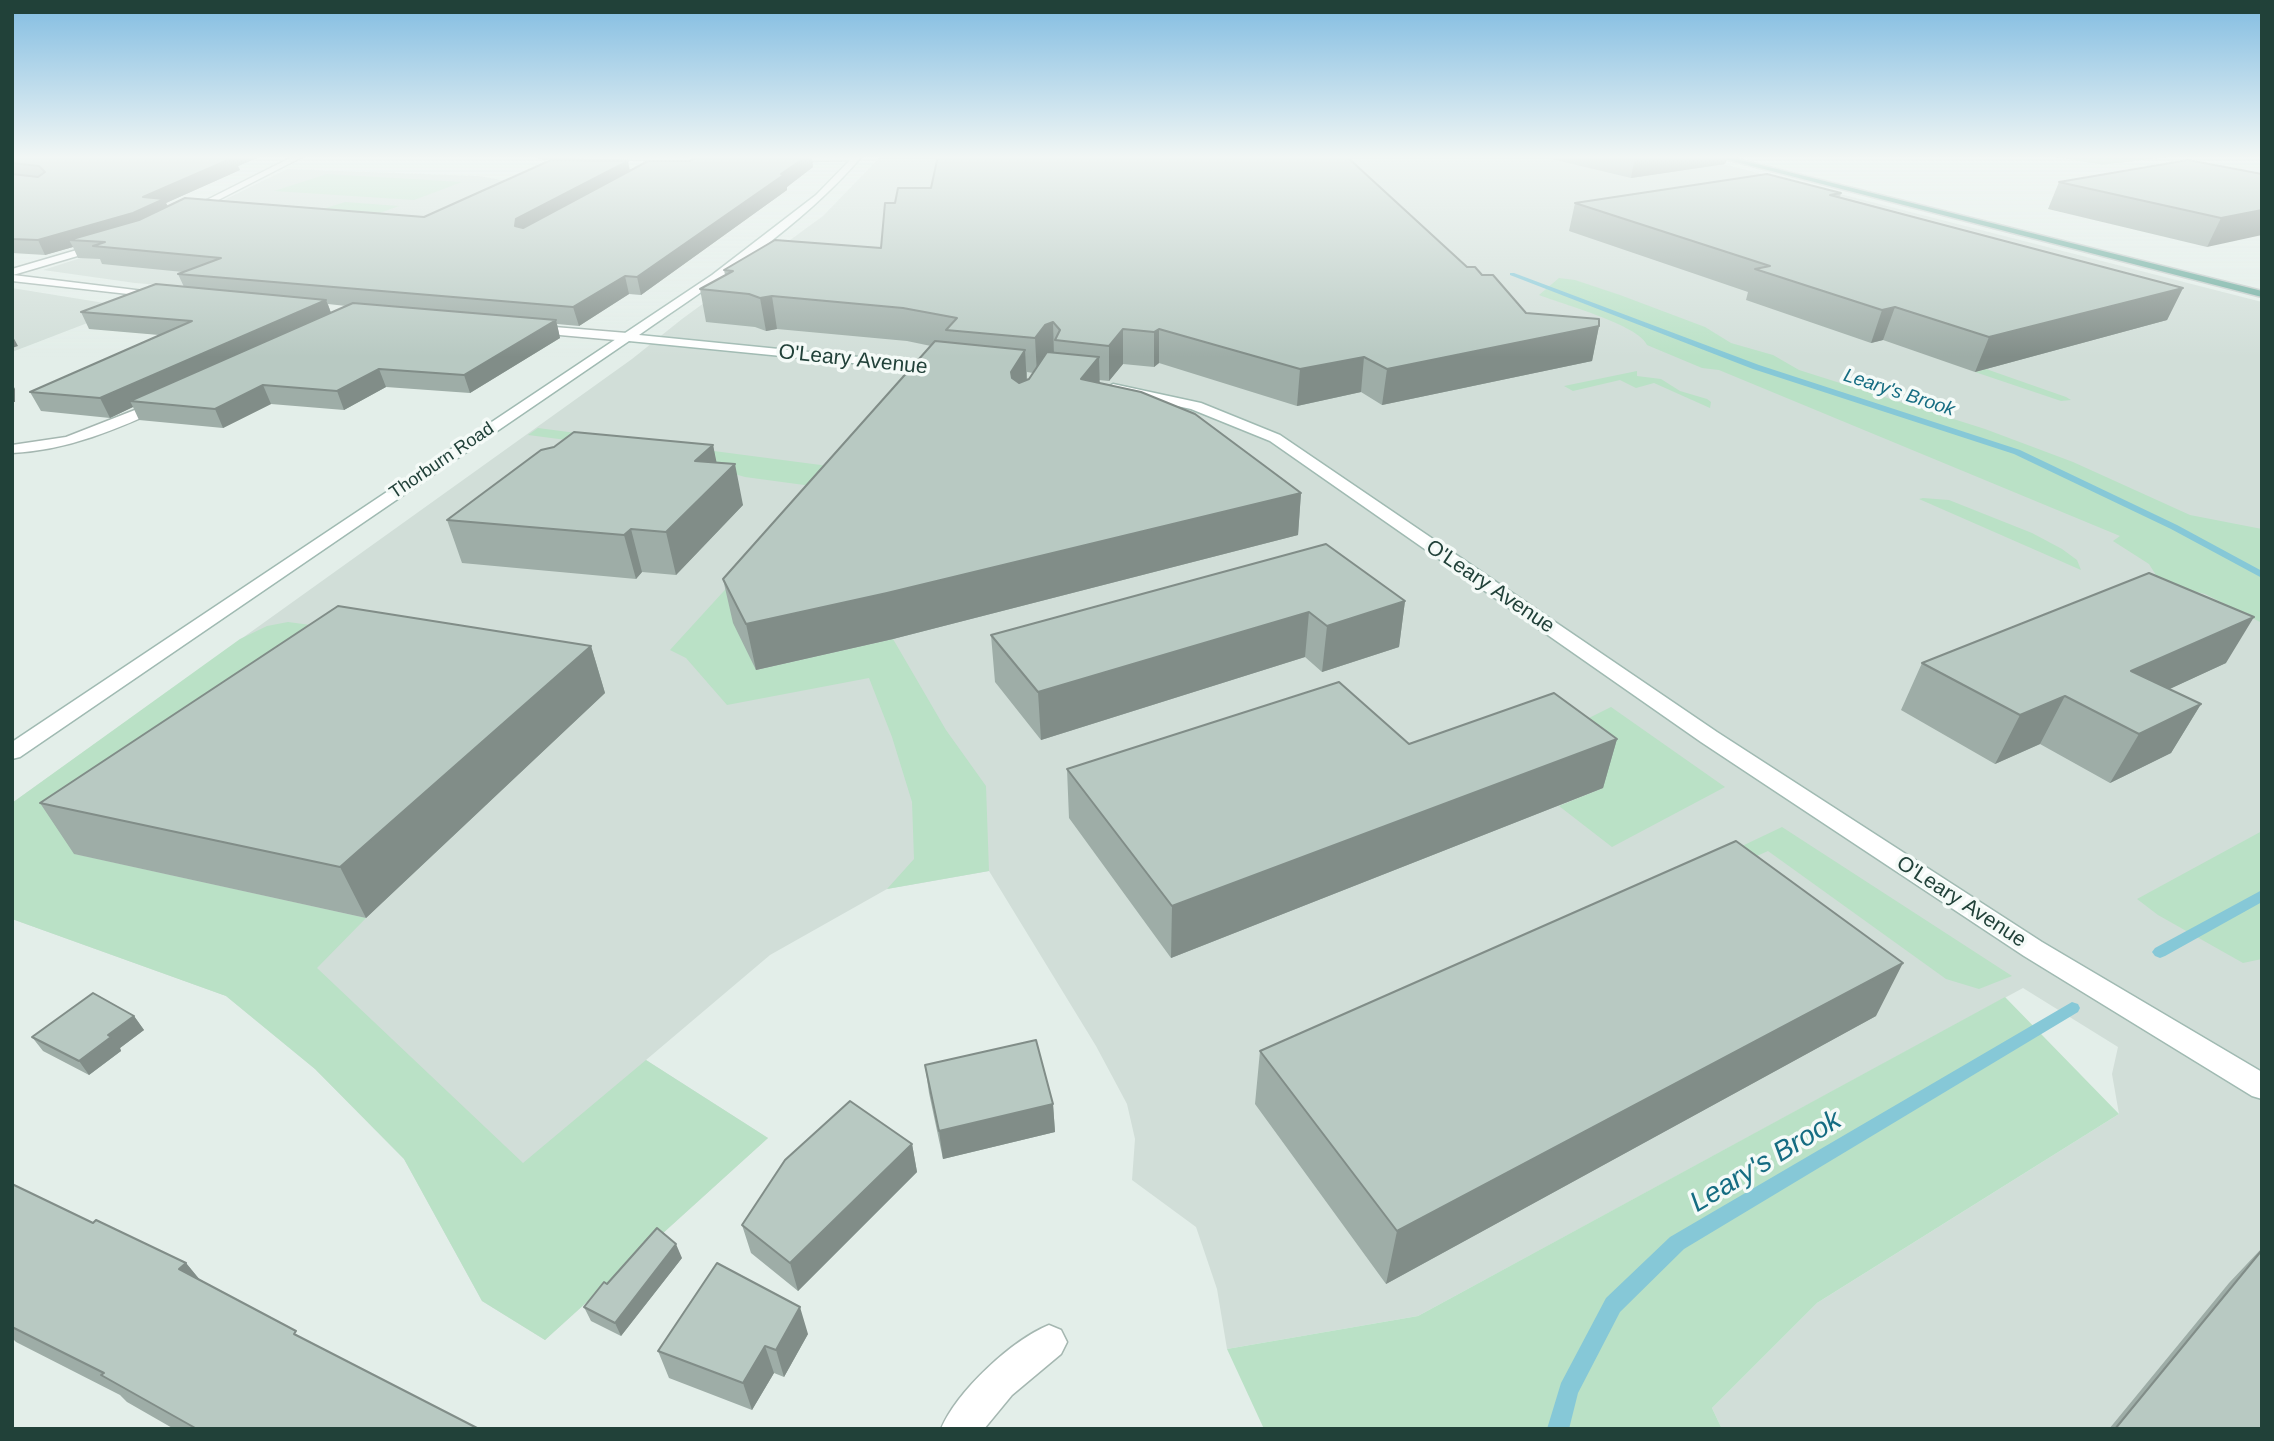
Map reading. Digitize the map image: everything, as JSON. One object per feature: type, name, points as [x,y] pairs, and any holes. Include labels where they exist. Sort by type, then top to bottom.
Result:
[{"type":"main road","points":[[1983,223],[2262,294]]},
{"type":"street","name":"Thorburn Road","points":[[12,752],[716,277],[786,223]]},
{"type":"street","points":[[12,272],[110,243]]},
{"type":"street","points":[[12,278],[167,297]]},
{"type":"street","name":"O'Leary Avenue","points":[[519,328],[957,371]]},
{"type":"street","name":"O'Leary Avenue","points":[[1098,386],[1149,394],[1193,405],[1237,420],[1275,438],[1709,737],[2033,948],[2262,1087]]},
{"type":"street","points":[[12,449],[44,447],[77,439],[180,395]]},
{"type":"street","points":[[960,1429],[999,1382],[1049,1342]]},
{"type":"shaded area","points":[[177,223],[412,223],[243,292],[135,283],[43,270],[153,235]]},
{"type":"shaded area","points":[[813,223],[1955,223],[2262,302],[2262,1429],[1722,1429],[1712,1408],[1817,1303],[2119,1114],[2112,1074],[2118,1047],[2023,988],[1418,1316],[1227,1349],[1217,1289],[1196,1227],[1132,1180],[1135,1139],[1127,1104],[1096,1046],[989,871],[887,889],[770,955],[646,1060],[768,1138],[545,1340],[482,1301],[404,1159],[315,1069],[226,996],[12,919],[12,803],[632,359]]},
{"type":"shaded area","points":[[12,288],[129,307],[12,352]]},
{"type":"green space","points":[[1559,278],[1575,280],[1620,295],[1705,327],[1731,343],[1773,355],[1799,370],[1985,429],[2073,462],[2190,515],[2262,529],[2262,623],[2205,594],[2161,583],[2149,564],[2113,541],[2120,536],[1719,370],[1702,368],[1647,345],[1641,337],[1615,323],[1539,295]]},
{"type":"green space","points":[[1986,369],[2071,400],[2061,401],[1975,372]]},
{"type":"green space","points":[[1637,371],[1637,376],[1661,379],[1680,391],[1707,399],[1711,402],[1710,408],[1654,383],[1636,388],[1620,380],[1573,391],[1564,386]]},
{"type":"green space","points":[[538,428],[859,470],[756,670],[893,639],[946,730],[986,786],[989,871],[887,889],[914,859],[912,802],[892,737],[869,678],[727,705],[686,658],[670,650],[819,487],[745,477],[717,469],[714,459],[528,435]]},
{"type":"green space","points":[[1919,499],[1949,500],[2032,533],[2077,560],[2081,570]]},
{"type":"green space","points":[[288,622],[371,633],[357,652],[75,854],[366,918],[317,968],[523,1163],[646,1060],[768,1138],[545,1340],[482,1301],[404,1159],[315,1069],[226,996],[12,919],[12,803],[240,639],[267,626]]},
{"type":"green space","points":[[1611,707],[1725,787],[1612,847],[1559,806],[1603,788],[1543,741]]},
{"type":"green space","points":[[1782,827],[2012,976],[1979,989],[1946,979],[1768,851],[1737,865],[1721,856]]},
{"type":"green space","points":[[2262,831],[2262,959],[2243,963],[2158,915],[2137,899]]},
{"type":"green space","points":[[2005,997],[2119,1114],[1817,1303],[1712,1408],[1722,1429],[1264,1429],[1227,1349],[1418,1316]]},
{"type":"building","points":[[12,223],[97,223],[38,240],[12,239]]},
{"type":"building","points":[[128,223],[515,223],[515,226],[523,228],[532,223],[714,223],[637,277],[625,276],[573,307],[178,274],[221,258],[93,246],[105,242],[69,240]]},
{"type":"building","points":[[883,223],[1419,223],[1467,267],[1475,267],[1482,275],[1493,275],[1526,313],[1599,319],[1599,326],[1387,369],[1364,357],[1300,369],[1159,329],[1154,332],[1123,329],[1109,346],[1055,340],[1060,330],[1053,322],[1045,325],[1035,338],[946,330],[957,318],[903,308],[772,296],[760,298],[749,294],[700,289],[733,271],[724,270],[775,240],[881,248]]},
{"type":"building","points":[[1638,223],[1937,223],[2183,288],[1989,337],[1895,307],[1882,310],[1755,269],[1770,266]]},
{"type":"building","points":[[156,284],[326,300],[100,398],[30,392],[192,321],[81,312]]},
{"type":"building","points":[[353,303],[556,320],[464,375],[379,369],[337,391],[263,385],[215,409],[130,401]]},
{"type":"building","points":[[935,341],[1025,350],[1011,372],[1012,378],[1019,383],[1029,379],[1047,352],[1099,357],[1081,379],[1141,392],[1195,414],[1301,493],[887,593],[746,624],[723,579]]},
{"type":"building","points":[[574,432],[713,445],[695,461],[735,464],[666,532],[631,529],[624,535],[447,520],[541,450],[554,447]]},
{"type":"building","points":[[1326,544],[1405,601],[1327,626],[1309,612],[1038,692],[991,635]]},
{"type":"building","points":[[2149,573],[2254,617],[2131,671],[2201,704],[2139,734],[2065,696],[2020,715],[1922,663]]},
{"type":"building","points":[[338,606],[591,646],[340,867],[40,803]]},
{"type":"building","points":[[1339,682],[1409,744],[1554,693],[1617,739],[1172,906],[1067,769]]},
{"type":"building","points":[[1736,841],[1903,963],[1397,1231],[1260,1051]]},
{"type":"building","points":[[93,993],[134,1016],[79,1061],[32,1037]]},
{"type":"building","points":[[1036,1040],[1053,1104],[939,1131],[925,1065]]},
{"type":"building","points":[[850,1101],[912,1144],[790,1263],[742,1225],[785,1160]]},
{"type":"building","points":[[12,1184],[186,1263],[179,1269],[296,1331],[294,1334],[479,1429],[197,1429],[101,1375],[104,1373],[12,1327]]},
{"type":"building","points":[[657,1228],[676,1244],[615,1323],[584,1307],[604,1282],[607,1284]]},
{"type":"building","points":[[2262,1250],[2262,1429],[2115,1429]]},
{"type":"building","points":[[717,1263],[800,1307],[776,1350],[765,1346],[743,1383],[658,1351]]},
{"type":"waterway","name":"Leary's Brook","points":[[1512,274],[1756,367],[2017,452],[2174,527],[2262,575]]},
{"type":"waterway","name":"Leary's Brook","points":[[2160,952],[2262,895]]},
{"type":"waterway","name":"Leary's Brook","points":[[1558,1429],[1568,1390],[1613,1305],[1677,1243],[2072,1008]]}]
